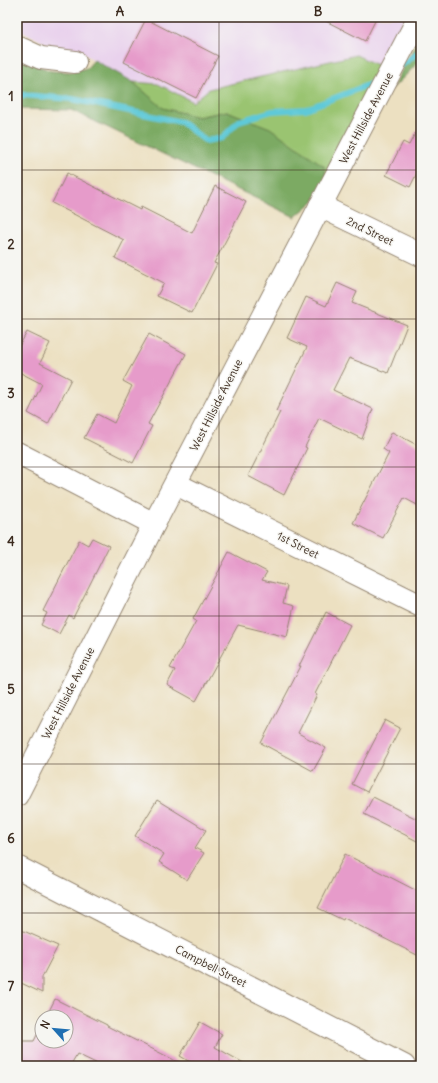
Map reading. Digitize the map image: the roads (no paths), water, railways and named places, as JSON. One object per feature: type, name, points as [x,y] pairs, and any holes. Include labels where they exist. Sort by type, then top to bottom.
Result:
[{"type":"street","name":"West Hillside Avenue","points":[[17,794],[154,524],[419,17]]},
{"type":"street","points":[[17,47],[41,58],[75,62]]},
{"type":"street","name":"2nd Street","points":[[320,206],[421,255]]},
{"type":"street","points":[[17,453],[154,524]]},
{"type":"street","name":"1st Street","points":[[176,484],[421,606]]},
{"type":"street","name":"Campbell Street","points":[[17,867],[404,1066]]},
{"type":"waterway","points":[[402,65],[421,50]]},
{"type":"waterway","points":[[17,97],[22,95],[72,99],[181,122],[206,141],[222,138],[239,121],[272,111],[306,109],[378,81]]}]
